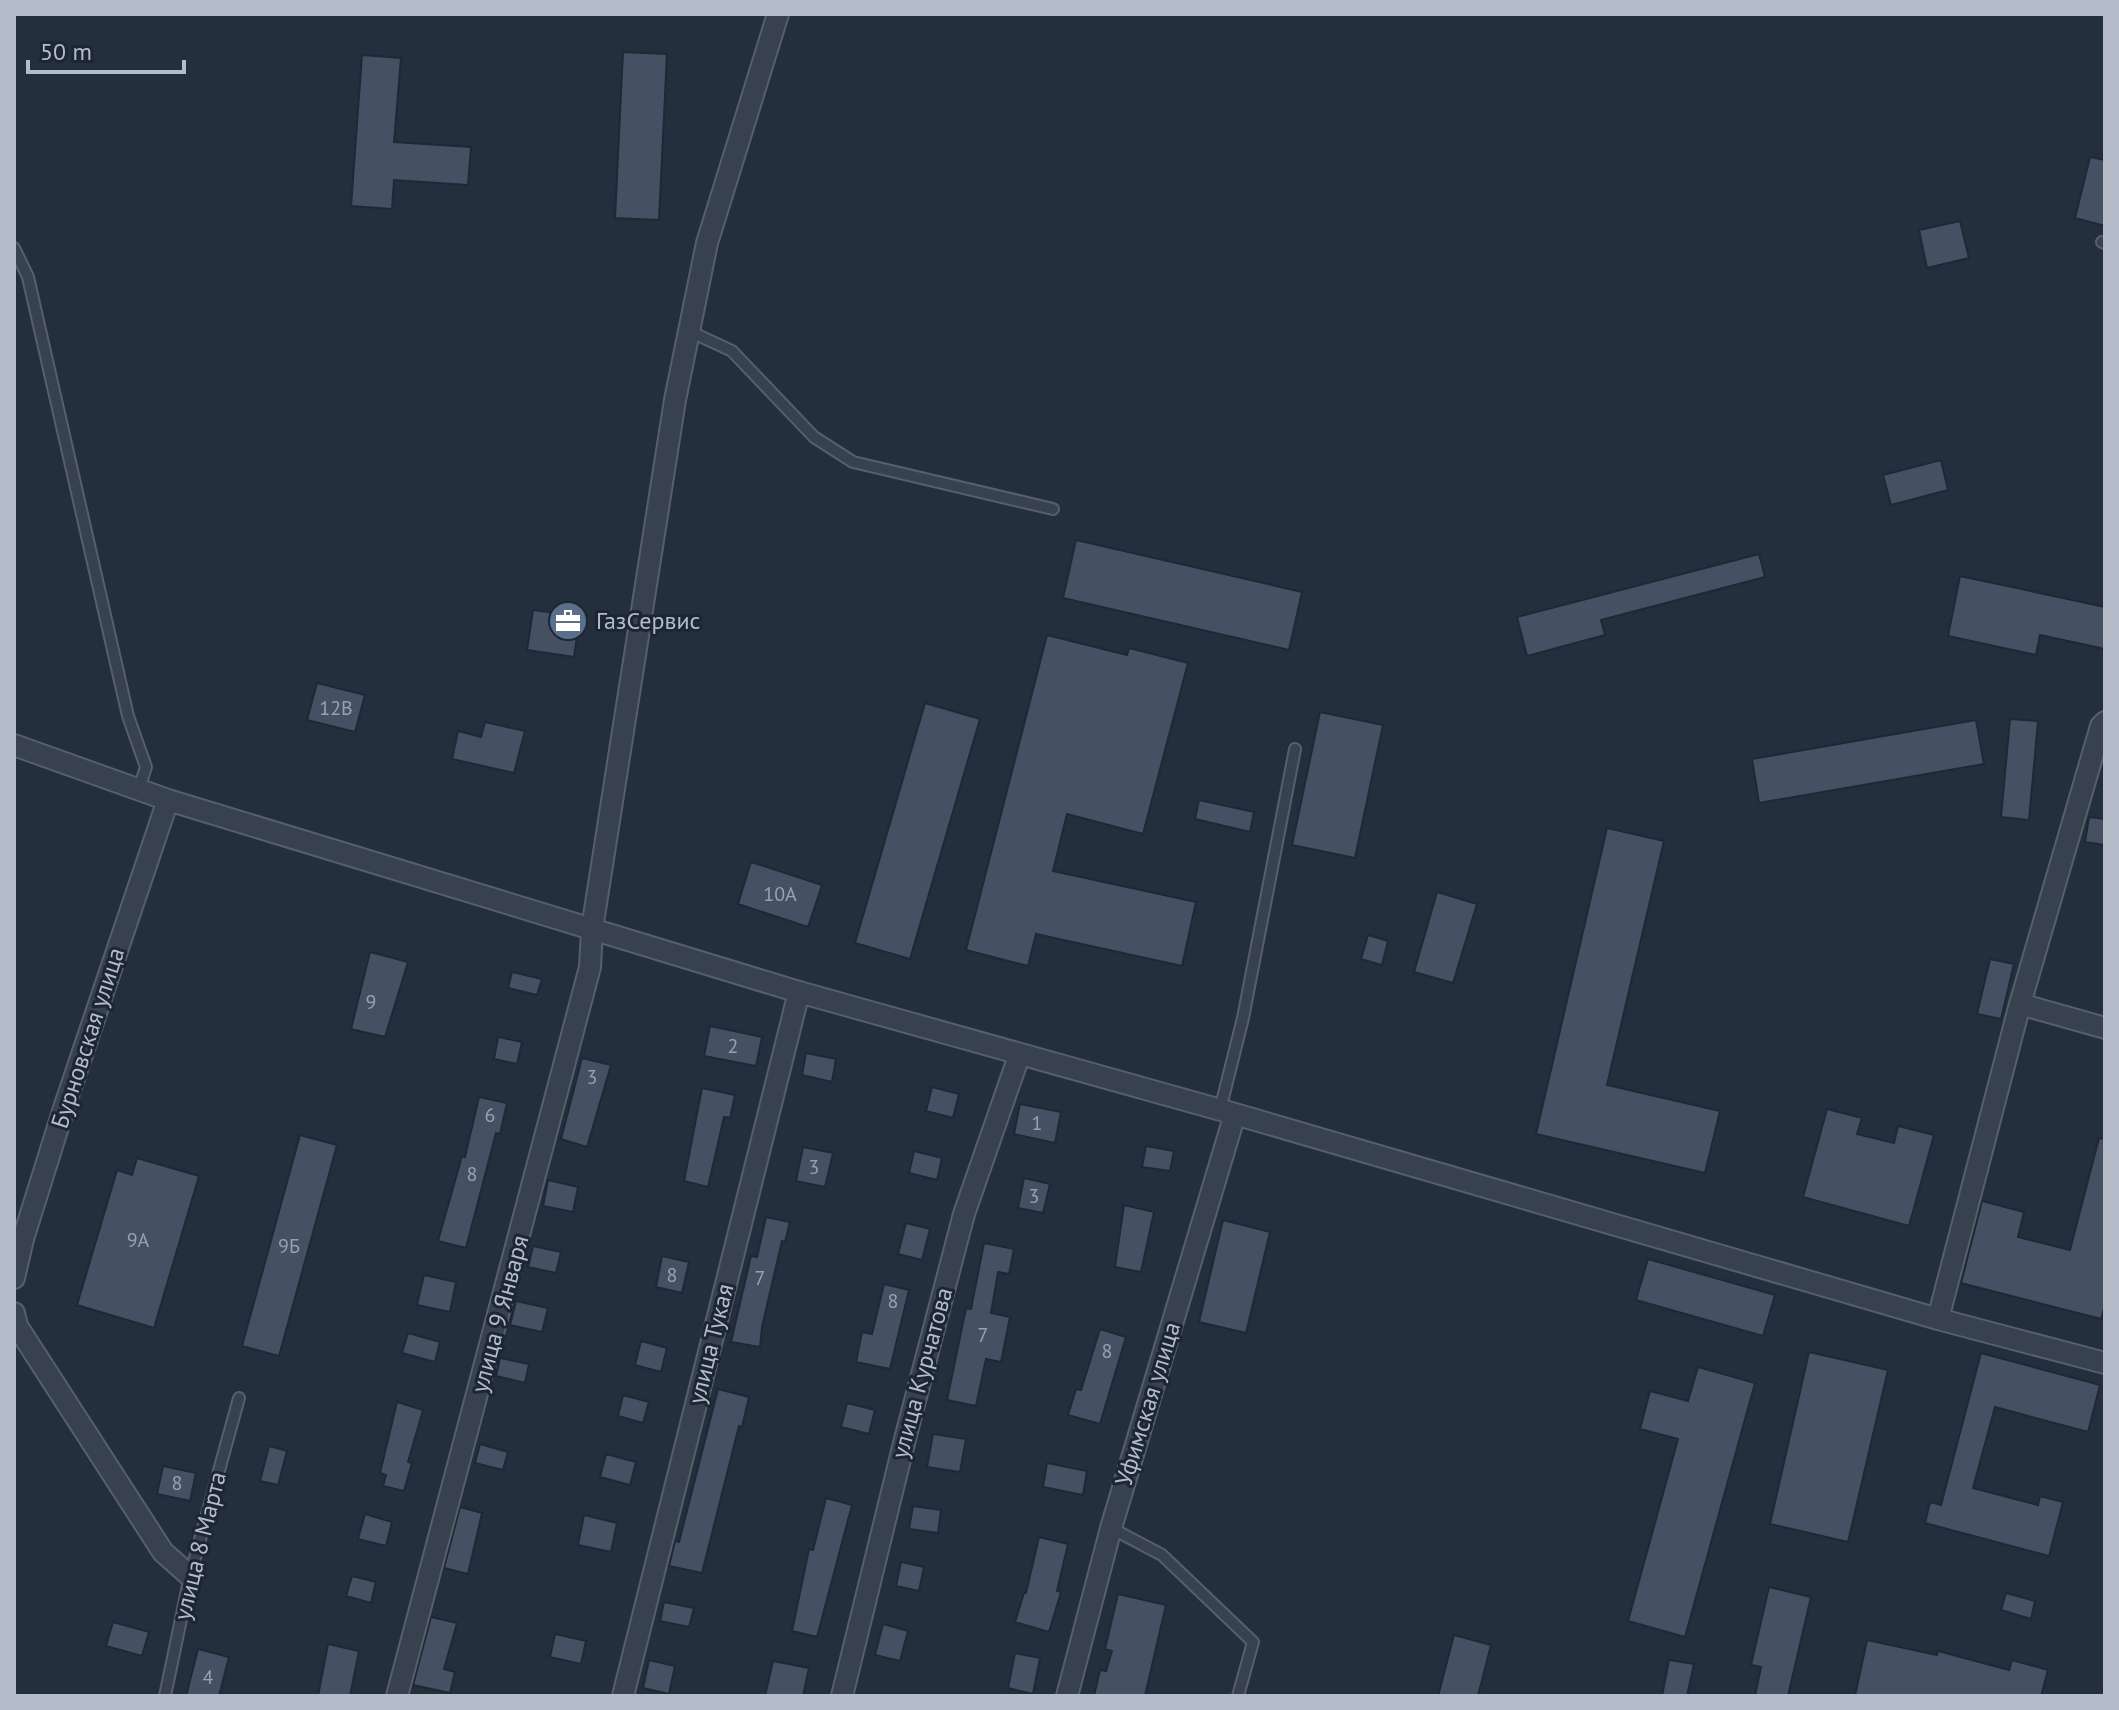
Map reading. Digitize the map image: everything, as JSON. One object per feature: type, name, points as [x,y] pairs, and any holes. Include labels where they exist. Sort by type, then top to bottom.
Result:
[{"type":"street","name":"улица 9 Января","points":[[397,1696],[590,967],[592,929],[675,400],[707,243],[778,14]]},
{"type":"street","points":[[1938,1319],[2020,1004],[2101,726],[2105,722]]},
{"type":"street","points":[[14,745],[168,800],[799,992],[1227,1112],[1938,1319],[2105,1363]]},
{"type":"street","name":"Бурновская улица","points":[[14,1278],[64,1108],[168,800]]},
{"type":"street","name":"улица Тукая","points":[[623,1696],[799,992]]},
{"type":"street","points":[[2020,1004],[2105,1028]]},
{"type":"street","name":"улица Курчатова","points":[[842,1696],[964,1214],[1019,1056]]},
{"type":"street","name":"Уфимская улица","points":[[1067,1696],[1227,1112]]},
{"type":"street","points":[[14,1313],[17,1326],[163,1552],[190,1576]]},
{"type":"lane","points":[[14,248],[28,277],[128,716],[146,767],[139,789]]},
{"type":"lane","points":[[689,331],[732,351],[814,437],[853,462],[1053,509]]},
{"type":"lane","points":[[1227,1112],[1295,749]]},
{"type":"lane","name":"улица 8 Марта","points":[[165,1696],[190,1576],[239,1398]]},
{"type":"lane","points":[[1111,1528],[1162,1555],[1253,1642],[1238,1696]]},
{"type":"building","points":[[623,52],[667,54],[659,220],[615,218]]},
{"type":"building","points":[[362,55],[401,58],[394,142],[471,147],[468,185],[394,180],[392,209],[351,206]]},
{"type":"building","points":[[2090,157],[2105,160],[2105,226],[2075,218]]},
{"type":"building","points":[[1960,221],[1969,258],[1927,268],[1919,230]]},
{"type":"building","points":[[1941,460],[1948,490],[1891,505],[1883,475]]},
{"type":"building","points":[[1076,540],[1302,592],[1289,650],[1063,598]]},
{"type":"building","points":[[1759,554],[1765,577],[1601,620],[1605,635],[1527,656],[1517,617]]},
{"type":"building","points":[[1960,576],[2105,607],[2105,649],[2040,635],[2036,655],[1948,636]]},
{"type":"building","points":[[533,610],[580,616],[574,657],[527,650]]},
{"type":"building","points":[[1047,635],[1127,655],[1129,648],[1188,663],[1143,834],[1067,814],[1053,871],[1196,902],[1182,966],[1036,934],[1028,966],[966,950]]},
{"type":"building","points":[[317,683],[365,695],[355,732],[307,720]]},
{"type":"building","points":[[925,703],[980,719],[910,959],[855,943]]},
{"type":"building","points":[[1320,712],[1383,725],[1355,858],[1292,845]]},
{"type":"building","points":[[2010,719],[2038,721],[2029,820],[2001,817]]},
{"type":"building","points":[[1976,720],[1984,764],[1759,803],[1752,759]]},
{"type":"building","points":[[485,722],[525,731],[514,773],[452,759],[458,731],[481,737]]},
{"type":"building","points":[[1199,800],[1254,812],[1250,832],[1195,819]]},
{"type":"building","points":[[2089,817],[2105,819],[2105,845],[2085,842]]},
{"type":"building","points":[[1607,828],[1664,841],[1607,1085],[1720,1111],[1705,1173],[1536,1134]]},
{"type":"building","points":[[751,862],[822,885],[808,927],[738,904]]},
{"type":"building","points":[[1437,892],[1477,904],[1453,983],[1414,972]]},
{"type":"building","points":[[1368,935],[1388,941],[1382,965],[1361,959]]},
{"type":"building","points":[[370,952],[408,962],[385,1037],[351,1029]]},
{"type":"building","points":[[1990,959],[2014,964],[2001,1019],[1977,1014]]},
{"type":"building","points":[[512,972],[542,979],[537,995],[508,988]]},
{"type":"building","points":[[710,1026],[762,1037],[756,1066],[704,1056]]},
{"type":"building","points":[[498,1037],[522,1042],[517,1064],[494,1059]]},
{"type":"building","points":[[806,1053],[836,1059],[832,1082],[802,1075]]},
{"type":"building","points":[[582,1058],[611,1065],[587,1147],[561,1139]]},
{"type":"building","points":[[932,1087],[959,1094],[953,1118],[926,1111]]},
{"type":"building","points":[[702,1088],[735,1095],[730,1118],[724,1117],[708,1187],[684,1181]]},
{"type":"building","points":[[479,1097],[507,1103],[500,1134],[496,1133],[466,1248],[438,1241],[462,1156],[465,1157]]},
{"type":"building","points":[[1020,1104],[1061,1112],[1055,1143],[1014,1134]]},
{"type":"building","points":[[1827,1109],[1862,1118],[1857,1134],[1894,1143],[1898,1126],[1934,1135],[1909,1226],[1803,1197]]},
{"type":"building","points":[[300,1135],[337,1145],[279,1356],[242,1346]]},
{"type":"building","points":[[2099,1138],[2105,1139],[2105,1305],[2101,1319],[1961,1283],[1982,1201],[2024,1212],[2018,1237],[2070,1250]]},
{"type":"building","points":[[1146,1146],[1174,1151],[1170,1171],[1142,1167]]},
{"type":"building","points":[[803,1147],[833,1153],[825,1187],[796,1181]]},
{"type":"building","points":[[914,1151],[942,1158],[937,1180],[909,1173]]},
{"type":"building","points":[[137,1158],[199,1176],[154,1328],[77,1305],[117,1170],[132,1175]]},
{"type":"building","points":[[1024,1178],[1050,1184],[1043,1213],[1018,1208]]},
{"type":"building","points":[[548,1180],[578,1187],[573,1212],[543,1206]]},
{"type":"building","points":[[1124,1205],[1154,1212],[1141,1272],[1115,1267]]},
{"type":"building","points":[[766,1217],[790,1222],[785,1242],[782,1241],[760,1347],[731,1342],[751,1256],[757,1257]]},
{"type":"building","points":[[1223,1220],[1270,1232],[1246,1333],[1199,1322]]},
{"type":"building","points":[[906,1223],[930,1229],[922,1260],[898,1254]]},
{"type":"building","points":[[984,1243],[1014,1249],[1009,1274],[998,1272],[991,1313],[1010,1317],[1001,1362],[986,1359],[976,1406],[947,1400],[966,1308],[971,1309]]},
{"type":"building","points":[[533,1246],[561,1252],[556,1273],[528,1267]]},
{"type":"building","points":[[662,1256],[689,1262],[682,1293],[656,1287]]},
{"type":"building","points":[[1648,1259],[1775,1295],[1763,1336],[1636,1300]]},
{"type":"building","points":[[424,1275],[456,1282],[450,1312],[417,1305]]},
{"type":"building","points":[[884,1284],[909,1290],[890,1369],[856,1362],[862,1332],[872,1334]]},
{"type":"building","points":[[516,1301],[548,1308],[542,1332],[510,1325]]},
{"type":"building","points":[[1100,1329],[1126,1337],[1100,1424],[1068,1415],[1076,1389],[1081,1390]]},
{"type":"building","points":[[408,1333],[440,1342],[435,1362],[402,1353]]},
{"type":"building","points":[[641,1341],[667,1348],[661,1372],[635,1365]]},
{"type":"building","points":[[1809,1352],[1888,1370],[1848,1542],[1770,1524]]},
{"type":"building","points":[[1981,1353],[2100,1385],[2088,1432],[1995,1407],[1973,1488],[2038,1505],[2040,1496],[2063,1502],[2049,1556],[1925,1523],[1930,1502],[1941,1505]]},
{"type":"building","points":[[500,1358],[529,1364],[525,1383],[496,1376]]},
{"type":"building","points":[[1698,1367],[1755,1383],[1685,1637],[1628,1621],[1678,1439],[1640,1429],[1650,1391],[1688,1401]]},
{"type":"building","points":[[718,1389],[749,1397],[702,1573],[669,1566],[675,1541],[679,1542]]},
{"type":"building","points":[[623,1395],[649,1402],[643,1423],[618,1416]]},
{"type":"building","points":[[397,1402],[423,1410],[408,1462],[412,1463],[404,1491],[383,1486],[386,1475],[380,1473]]},
{"type":"building","points":[[847,1403],[875,1410],[869,1434],[841,1427]]},
{"type":"building","points":[[933,1434],[966,1439],[960,1472],[927,1467]]},
{"type":"building","points":[[480,1444],[508,1452],[503,1470],[475,1463]]},
{"type":"building","points":[[269,1446],[287,1451],[278,1485],[260,1481]]},
{"type":"building","points":[[606,1454],[636,1462],[630,1485],[600,1477]]},
{"type":"building","points":[[1047,1463],[1087,1471],[1083,1495],[1043,1487]]},
{"type":"building","points":[[163,1466],[196,1473],[190,1501],[157,1494]]},
{"type":"building","points":[[826,1498],[852,1505],[817,1637],[792,1631],[809,1549],[813,1550]]},
{"type":"building","points":[[913,1506],[941,1510],[938,1533],[909,1529]]},
{"type":"building","points":[[460,1507],[482,1513],[468,1574],[444,1568]]},
{"type":"building","points":[[365,1514],[392,1522],[386,1546],[358,1539]]},
{"type":"building","points":[[584,1515],[617,1523],[611,1552],[578,1545]]},
{"type":"building","points":[[1039,1537],[1068,1544],[1057,1591],[1061,1592],[1049,1632],[1015,1622],[1026,1593]]},
{"type":"building","points":[[901,1562],[924,1567],[919,1591],[896,1586]]},
{"type":"building","points":[[352,1576],[376,1582],[371,1603],[346,1596]]},
{"type":"building","points":[[1769,1587],[1811,1597],[1788,1696],[1755,1696],[1761,1667],[1751,1665]]},
{"type":"building","points":[[2006,1593],[2035,1601],[2031,1619],[2001,1610]]},
{"type":"building","points":[[1118,1594],[1166,1605],[1145,1696],[1094,1696],[1100,1670],[1106,1671],[1112,1651],[1105,1649]]},
{"type":"building","points":[[664,1602],[694,1608],[689,1627],[660,1621]]},
{"type":"building","points":[[431,1617],[457,1623],[444,1669],[455,1672],[450,1693],[413,1685]]},
{"type":"building","points":[[113,1622],[149,1632],[142,1656],[106,1646]]},
{"type":"building","points":[[883,1624],[908,1631],[900,1661],[875,1655]]},
{"type":"building","points":[[555,1634],[586,1641],[581,1664],[550,1657]]},
{"type":"building","points":[[1454,1635],[1491,1645],[1478,1696],[1438,1696]]},
{"type":"building","points":[[1867,1640],[1937,1655],[1938,1651],[2009,1670],[2012,1660],[2048,1670],[2041,1696],[1855,1696]]},
{"type":"building","points":[[328,1644],[359,1651],[350,1696],[318,1696]]},
{"type":"building","points":[[198,1649],[229,1657],[219,1696],[186,1696]]},
{"type":"building","points":[[1015,1653],[1040,1658],[1033,1694],[1008,1688]]},
{"type":"building","points":[[649,1660],[675,1666],[669,1694],[643,1688]]},
{"type":"building","points":[[1669,1660],[1694,1664],[1687,1696],[1662,1696]]},
{"type":"building","points":[[773,1661],[809,1668],[803,1696],[765,1696]]},
{"type":"place","name":"ГазСервис","points":[[568,621]]}]
